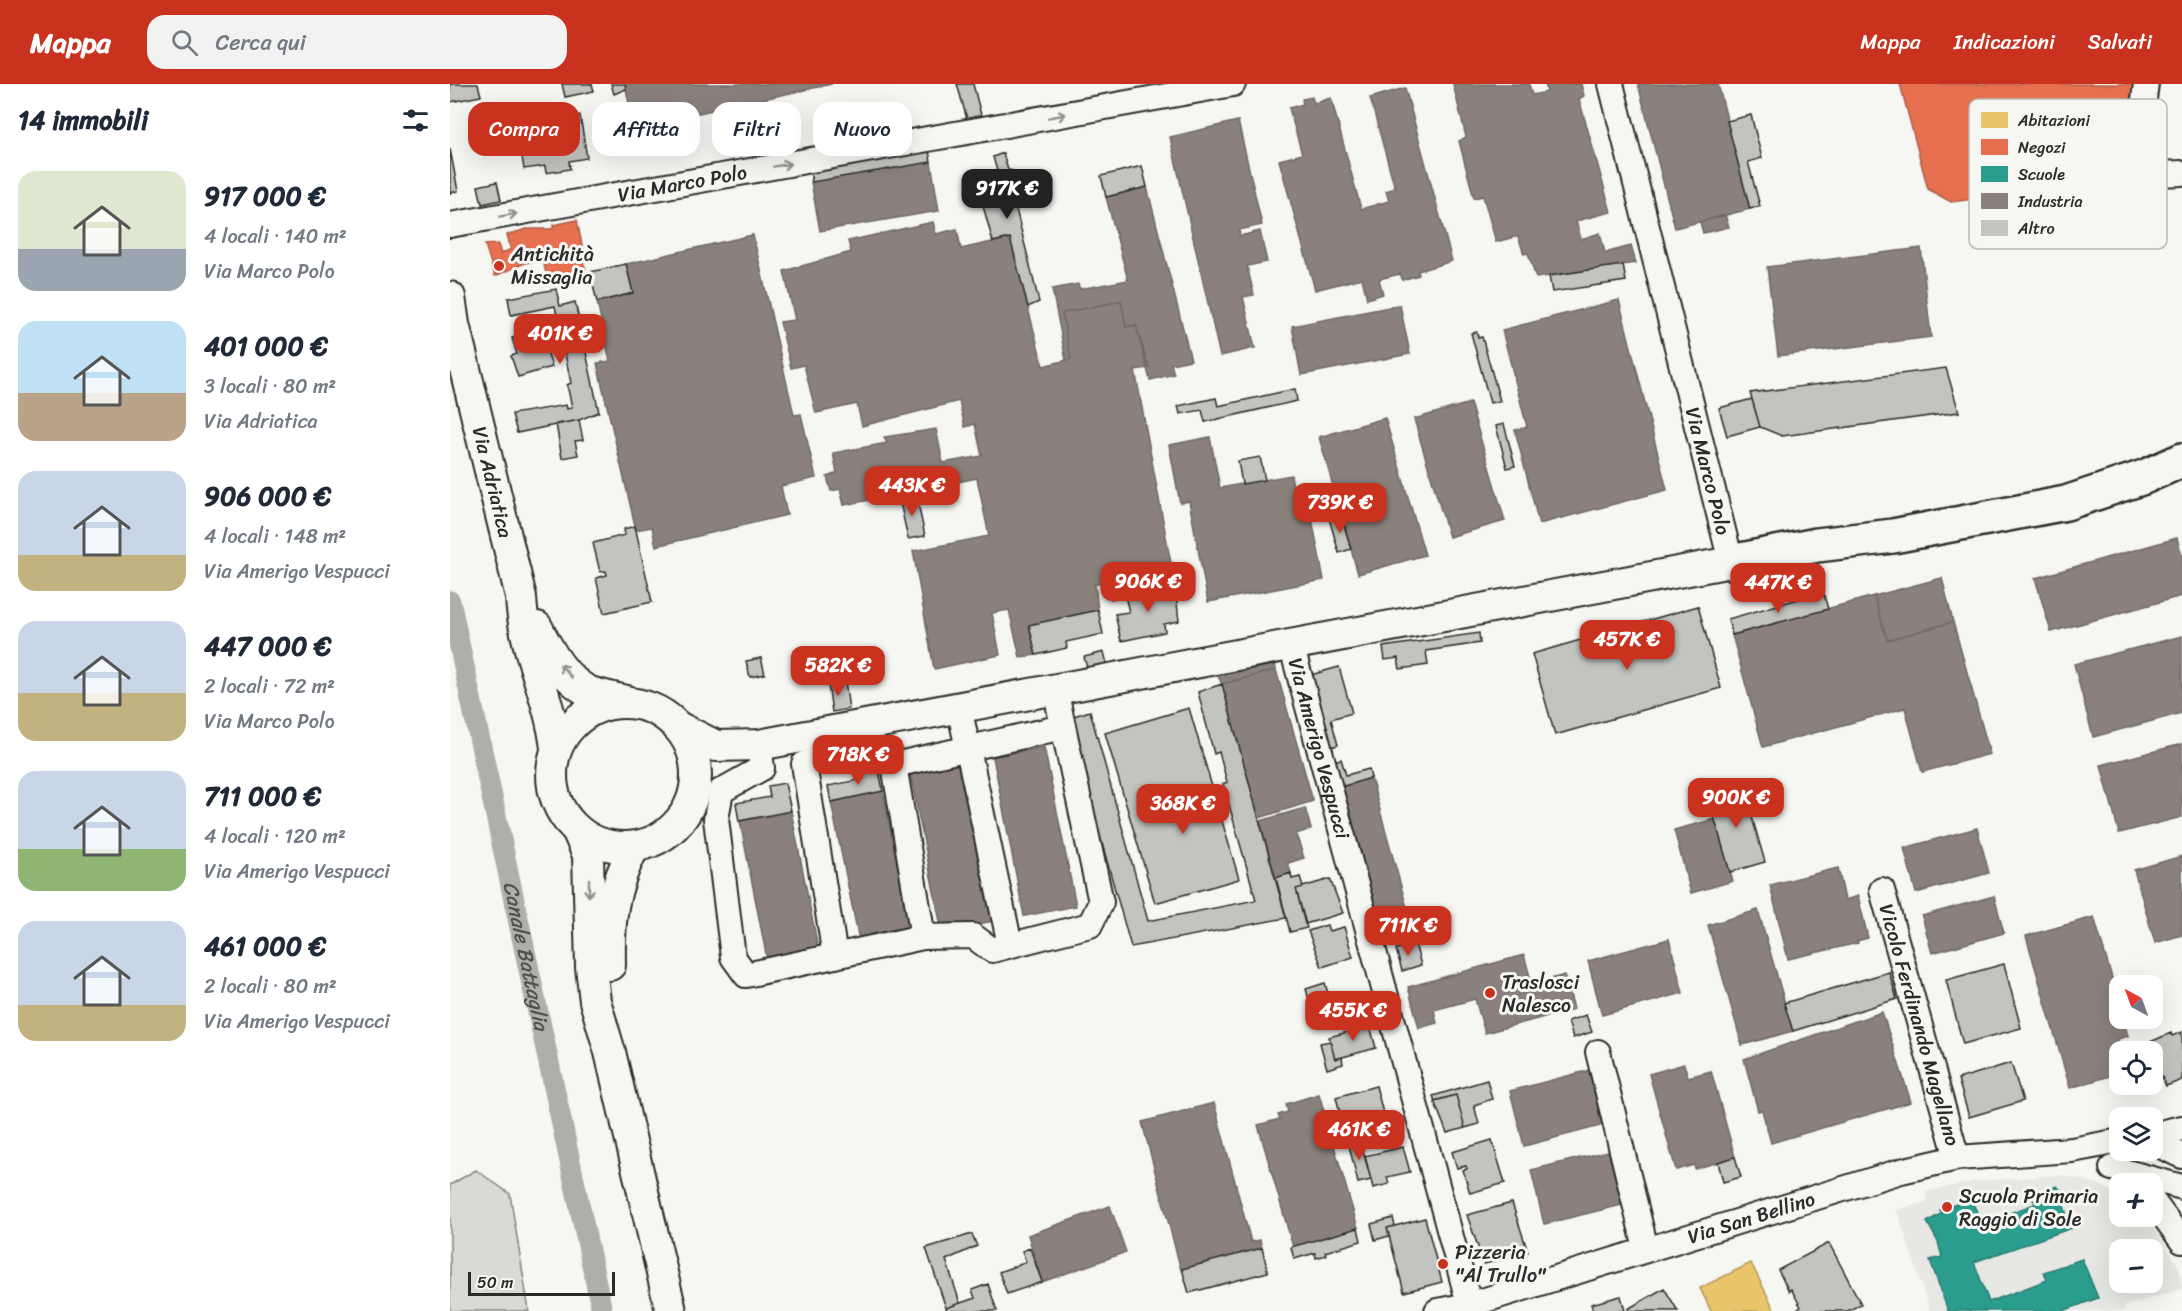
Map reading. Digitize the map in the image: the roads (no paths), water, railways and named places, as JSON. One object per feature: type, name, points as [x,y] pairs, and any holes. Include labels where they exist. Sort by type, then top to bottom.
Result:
[{"type":"highway","points":[[1816,545],[1888,523],[2066,488],[2134,464],[2182,443]]},
{"type":"highway","points":[[1731,562],[1816,545],[1893,536],[2066,502],[2144,477],[2182,460]]},
{"type":"main road","name":"Via Adriatica","points":[[450,297],[454,324],[521,597],[522,624],[549,706],[556,748]]},
{"type":"main road","name":"Via Marco Polo","points":[[1291,644],[1731,562]]},
{"type":"main road","name":"Via Adriatica","points":[[521,597],[555,659],[577,684],[590,692],[636,703]]},
{"type":"main road","name":"Via Amerigo Vespucci","points":[[678,727],[716,746],[759,745],[1291,644]]},
{"type":"main road","points":[[636,703],[659,711],[678,727],[690,745],[696,766],[695,789],[688,810],[674,828],[655,841],[634,847],[614,847],[595,842],[578,832],[562,814],[554,794],[551,771],[556,748],[569,727],[588,712],[611,704],[636,703]]},
{"type":"main road","name":"Via Amerigo Vespucci","points":[[695,789],[720,766],[759,745]]},
{"type":"main road","points":[[578,832],[588,855],[591,967],[595,1001],[610,1052],[671,1311]]},
{"type":"main road","points":[[610,1052],[610,910],[616,884],[634,847]]},
{"type":"street","name":"Via Marco Polo","points":[[450,225],[1233,84]]},
{"type":"street","name":"Via Marco Polo","points":[[1611,84],[1731,562]]},
{"type":"street","points":[[2144,99],[2146,84]]},
{"type":"street","points":[[2167,174],[2182,173]]},
{"type":"street","name":"Via Amerigo Vespucci","points":[[1291,644],[1470,1308]]},
{"type":"street","points":[[759,745],[762,768],[721,791],[716,819],[734,957],[746,975],[924,937],[973,936],[992,950],[1090,925],[1101,902],[1055,689]]},
{"type":"street","points":[[959,707],[1010,945]]},
{"type":"street","points":[[924,937],[894,765],[1063,727]]},
{"type":"street","points":[[835,956],[804,764],[842,753],[838,730]]},
{"type":"street","name":"Vicolo Ferdinando Magellano","points":[[1882,890],[1957,1158]]},
{"type":"street","points":[[1598,1052],[1646,1249]]},
{"type":"street","points":[[2163,1132],[2182,1128]]},
{"type":"street","name":"Via San Bellino","points":[[1437,1311],[1470,1308],[1646,1249],[1901,1171],[1957,1158],[2072,1150],[2109,1143]]},
{"type":"street","points":[[2163,1147],[2182,1156]]},
{"type":"street","name":"Via San Bellino","points":[[2072,1150],[2112,1168],[2182,1187]]},
{"type":"street","name":"Via San Bellino","points":[[2112,1168],[2118,1173]]},
{"type":"street","points":[[2163,1215],[2182,1241]]},
{"type":"waterway","name":"Canale Battaglia","points":[[450,601],[602,1311]]},
{"type":"place","name":"Antichità Missaglia","points":[[499,266]]},
{"type":"place","name":"Traslosci Nalesco","points":[[1490,993]]},
{"type":"place","name":"Scuola Primaria Raggio di Sole","points":[[1947,1207]]},
{"type":"place","name":"Pizzeria \"Al Trullo\"","points":[[1443,1264]]}]
